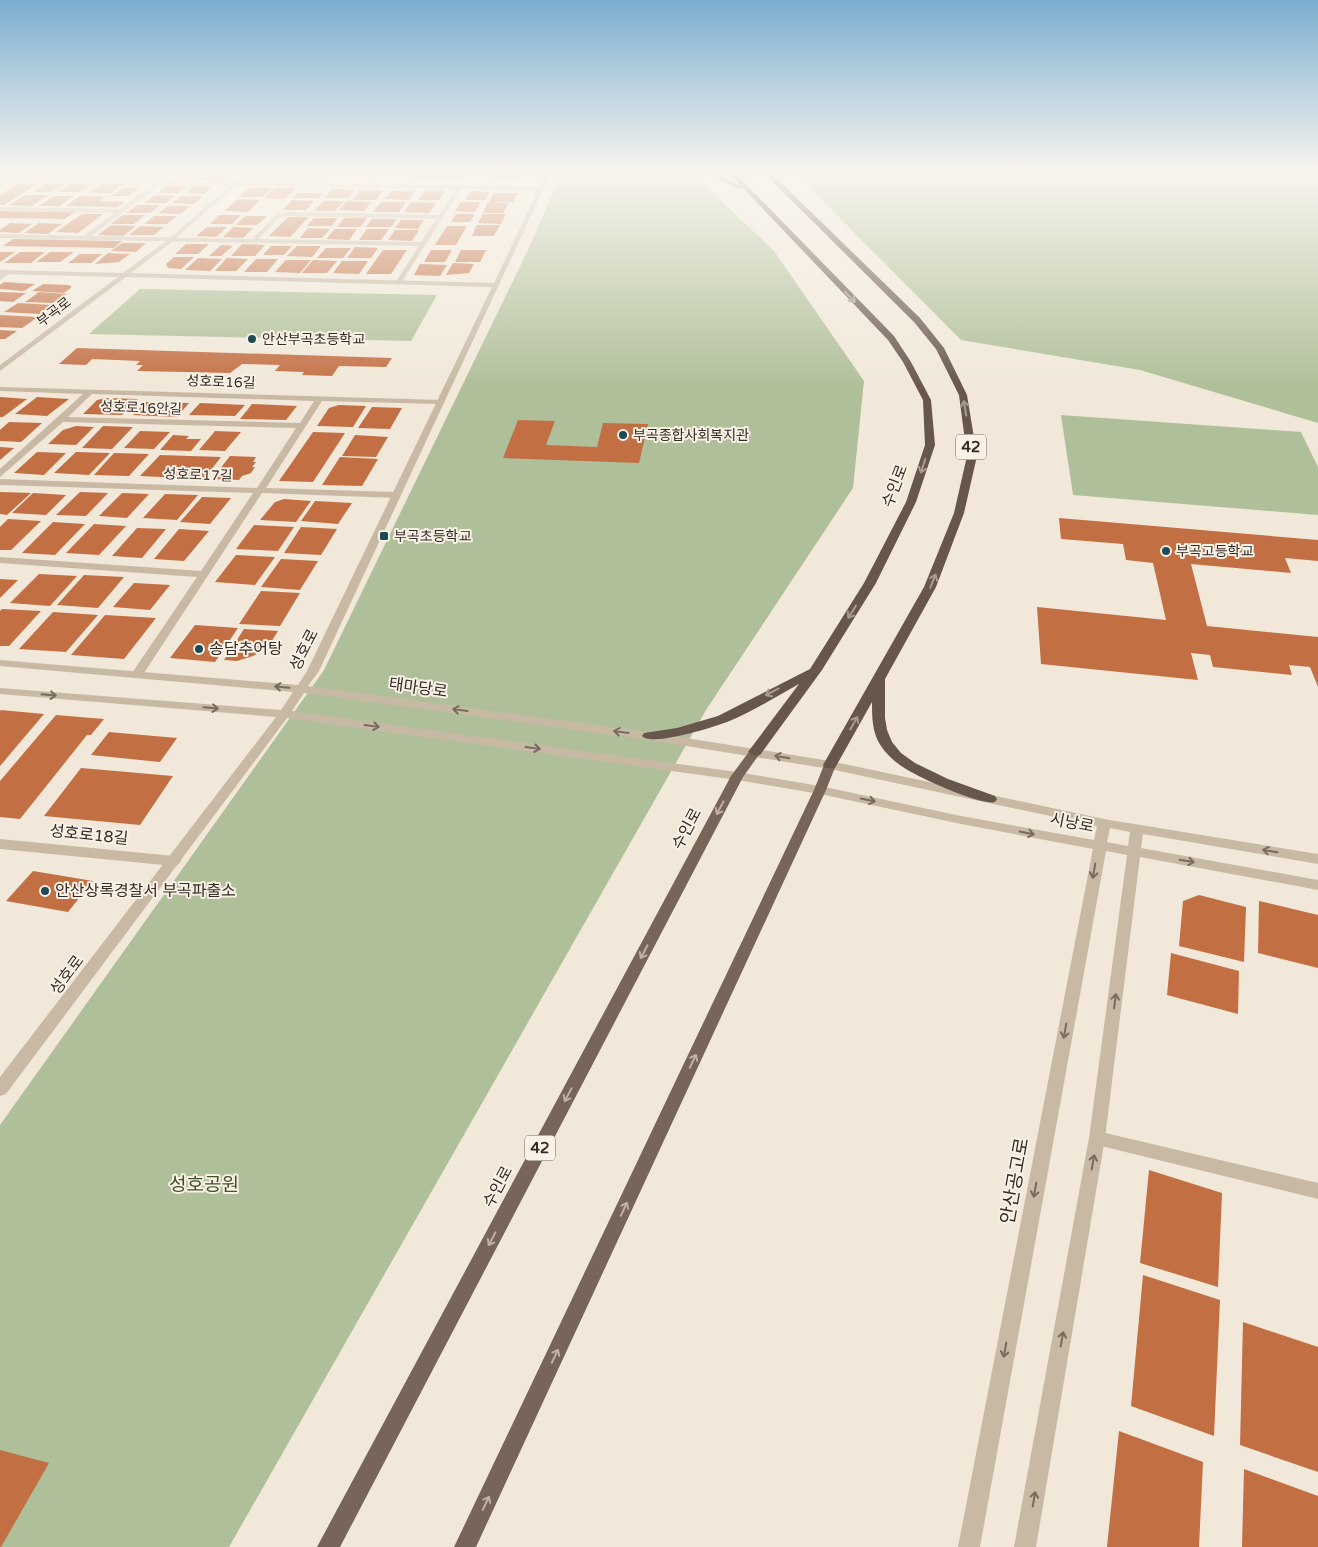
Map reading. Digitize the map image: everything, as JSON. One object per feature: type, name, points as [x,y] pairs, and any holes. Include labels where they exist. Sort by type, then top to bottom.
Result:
[{"type":"highway","name":"수인로","points":[[755,752],[816,670],[870,583],[912,502],[930,445],[927,400],[908,362],[891,338],[800,245]]},
{"type":"highway","name":"42","points":[[830,765],[930,588],[959,513],[972,456],[963,395],[940,348],[917,320],[842,245]]},
{"type":"highway","points":[[649,736],[678,732],[723,719],[816,670]]},
{"type":"highway","points":[[879,678],[880,731],[895,754],[905,763],[923,773],[990,799]]},
{"type":"main road","name":"수인로","points":[[328,1547],[737,776],[755,752]]},
{"type":"main road","name":"42","points":[[465,1547],[820,790],[830,765]]},
{"type":"street","name":"부곡로","points":[[0,369],[164,245]]},
{"type":"street","points":[[398,283],[421,245]]},
{"type":"street","name":"성호로","points":[[0,1089],[174,861],[284,714],[313,671],[515,245]]},
{"type":"street","points":[[0,272],[497,284]]},
{"type":"street","points":[[0,278],[9,272]]},
{"type":"street","name":"성호로16길","points":[[0,389],[441,402]]},
{"type":"street","points":[[0,474],[92,391]]},
{"type":"street","points":[[138,673],[202,574],[261,490],[320,398]]},
{"type":"street","name":"성호로16안길","points":[[61,419],[302,426]]},
{"type":"street","name":"성호로17길","points":[[0,482],[396,495]]},
{"type":"street","points":[[0,560],[202,574]]},
{"type":"street","name":"태마당로","points":[[0,663],[138,673],[302,689],[649,736],[830,765]]},
{"type":"street","points":[[0,691],[284,714],[737,776],[820,790]]},
{"type":"street","name":"시낭로","points":[[830,765],[1104,823],[1318,860]]},
{"type":"street","name":"시낭로","points":[[820,790],[962,820],[1318,885]]},
{"type":"street","name":"안산공고로","points":[[969,1547],[1104,823]]},
{"type":"street","points":[[1025,1547],[1097,1138],[1137,828]]},
{"type":"street","name":"성호로18길","points":[[0,844],[174,861]]},
{"type":"street","points":[[1097,1138],[1318,1191]]},
{"type":"green space","name":"성호공원","points":[[530,245],[768,245],[774,251],[864,381],[853,488],[706,710],[229,1547],[0,1547],[0,1125],[324,670]]},
{"type":"green space","points":[[867,245],[1318,245],[1318,423],[1140,370],[961,340]]},
{"type":"green space","points":[[140,289],[437,295],[411,341],[89,334]]},
{"type":"green space","points":[[1061,415],[1301,432],[1318,467],[1318,515],[1073,495]]},
{"type":"building","points":[[4,245],[117,245],[114,248]]},
{"type":"building","points":[[119,245],[144,245],[136,252],[111,251]]},
{"type":"building","points":[[185,245],[208,245],[198,254],[175,254]]},
{"type":"building","points":[[221,245],[233,246],[221,256],[209,256]]},
{"type":"building","points":[[241,245],[265,245],[255,256],[231,256]]},
{"type":"building","points":[[271,246],[292,246],[284,255],[263,255]]},
{"type":"building","points":[[297,246],[321,246],[312,257],[287,256]]},
{"type":"building","points":[[355,247],[378,248],[371,258],[347,258]]},
{"type":"building","points":[[326,248],[351,248],[343,258],[317,258]]},
{"type":"building","points":[[383,250],[407,250],[391,274],[366,274]]},
{"type":"building","points":[[431,250],[452,250],[445,262],[424,262]]},
{"type":"building","points":[[461,250],[486,250],[480,262],[455,262]]},
{"type":"building","points":[[0,252],[15,252],[0,262]]},
{"type":"building","points":[[20,252],[45,252],[31,263],[4,263]]},
{"type":"building","points":[[50,252],[74,252],[60,262],[36,262]]},
{"type":"building","points":[[108,253],[130,254],[119,262],[95,264]]},
{"type":"building","points":[[80,254],[102,254],[91,263],[68,263]]},
{"type":"building","points":[[174,257],[194,257],[181,269],[168,268],[166,264]]},
{"type":"building","points":[[198,258],[222,259],[210,271],[185,270]]},
{"type":"building","points":[[227,258],[248,259],[236,271],[215,271]]},
{"type":"building","points":[[256,259],[278,259],[267,272],[244,272]]},
{"type":"building","points":[[286,260],[311,260],[300,273],[275,272]]},
{"type":"building","points":[[313,260],[337,261],[327,273],[302,273]]},
{"type":"building","points":[[342,261],[368,261],[359,274],[333,273]]},
{"type":"building","points":[[453,263],[474,264],[469,273],[446,275]]},
{"type":"building","points":[[420,264],[447,265],[440,276],[414,275]]},
{"type":"building","points":[[4,282],[35,284],[24,291],[0,289],[0,285]]},
{"type":"building","points":[[43,284],[68,285],[71,288],[64,293],[32,291]]},
{"type":"building","points":[[0,292],[26,293],[13,302],[0,301]]},
{"type":"building","points":[[39,292],[67,294],[53,303],[25,302]]},
{"type":"building","points":[[18,303],[53,305],[40,314],[4,312]]},
{"type":"building","points":[[0,315],[38,317],[22,328],[0,327]]},
{"type":"building","points":[[0,330],[17,331],[5,339],[0,339]]},
{"type":"building","points":[[77,348],[392,358],[386,367],[339,366],[332,376],[302,375],[304,372],[275,371],[280,365],[242,364],[230,373],[137,371],[143,365],[136,365],[140,361],[92,359],[86,365],[59,364]]},
{"type":"building","points":[[0,397],[27,399],[3,417],[0,417]]},
{"type":"building","points":[[37,397],[69,399],[47,416],[15,414]]},
{"type":"building","points":[[106,398],[138,399],[122,415],[83,414],[97,400]]},
{"type":"building","points":[[146,402],[189,403],[177,417],[133,415]]},
{"type":"building","points":[[200,403],[245,405],[235,416],[189,415]]},
{"type":"building","points":[[252,404],[297,406],[286,420],[240,419]]},
{"type":"building","points":[[339,405],[366,406],[353,427],[317,426],[329,408]]},
{"type":"building","points":[[372,407],[402,408],[390,429],[358,428]]},
{"type":"building","name":"부곡종합사회복지관","points":[[518,420],[555,421],[546,445],[597,447],[603,423],[648,424],[639,463],[503,458]]},
{"type":"building","points":[[9,422],[42,423],[21,442],[0,441],[0,430]]},
{"type":"building","points":[[76,426],[94,427],[76,445],[48,444],[63,430]]},
{"type":"building","points":[[103,426],[133,427],[112,449],[82,448]]},
{"type":"building","points":[[140,431],[170,432],[154,449],[124,448]]},
{"type":"building","points":[[215,431],[241,432],[225,451],[199,450]]},
{"type":"building","points":[[313,432],[345,433],[313,482],[279,481]]},
{"type":"building","points":[[173,435],[189,436],[186,439],[201,439],[191,451],[160,450]]},
{"type":"building","points":[[355,435],[388,437],[376,457],[342,456]]},
{"type":"building","points":[[0,447],[14,448],[0,460]]},
{"type":"building","points":[[37,452],[66,453],[44,475],[14,473]]},
{"type":"building","points":[[76,452],[110,453],[89,475],[54,473]]},
{"type":"building","points":[[114,453],[149,454],[129,476],[94,475]]},
{"type":"building","points":[[160,455],[221,457],[204,479],[140,476]]},
{"type":"building","points":[[230,456],[256,457],[253,462],[256,462],[252,467],[255,467],[251,473],[242,476],[239,480],[212,479]]},
{"type":"building","points":[[340,457],[378,459],[362,486],[322,485]]},
{"type":"building","points":[[0,492],[31,493],[7,515],[0,514]]},
{"type":"building","points":[[80,492],[108,493],[86,516],[56,515]]},
{"type":"building","points":[[33,493],[66,495],[46,515],[12,513]]},
{"type":"building","points":[[122,493],[149,494],[127,518],[99,516]]},
{"type":"building","points":[[165,494],[198,495],[177,520],[143,518]]},
{"type":"building","points":[[202,497],[231,498],[210,524],[180,522]]},
{"type":"building","points":[[284,499],[311,501],[296,522],[260,520],[275,502]]},
{"type":"building","points":[[315,501],[352,503],[338,524],[301,521]]},
{"type":"building","points":[[1059,518],[1318,540],[1318,561],[1285,558],[1291,573],[1191,564],[1207,626],[1318,637],[1318,687],[1310,667],[1289,665],[1292,675],[1213,667],[1210,655],[1191,653],[1198,680],[1041,664],[1037,607],[1166,620],[1153,563],[1126,560],[1123,544],[1061,539]]},
{"type":"building","points":[[8,519],[41,521],[11,550],[0,550],[0,527]]},
{"type":"building","points":[[53,522],[85,524],[55,555],[22,553]]},
{"type":"building","points":[[94,524],[126,526],[99,555],[66,553]]},
{"type":"building","points":[[254,525],[294,527],[278,551],[236,549]]},
{"type":"building","points":[[301,527],[337,529],[321,555],[284,553]]},
{"type":"building","points":[[137,528],[166,529],[142,558],[112,556]]},
{"type":"building","points":[[179,529],[209,531],[184,561],[154,559]]},
{"type":"building","points":[[236,555],[275,557],[255,585],[215,582]]},
{"type":"building","points":[[281,559],[318,561],[300,590],[261,587]]},
{"type":"building","points":[[39,574],[77,576],[50,606],[10,603]]},
{"type":"building","points":[[84,575],[124,577],[98,608],[57,605]]},
{"type":"building","points":[[0,579],[18,580],[0,598]]},
{"type":"building","points":[[134,583],[170,585],[150,610],[113,607]]},
{"type":"building","points":[[261,591],[300,593],[280,626],[239,624]]},
{"type":"building","points":[[2,609],[41,611],[9,646],[0,646],[0,611]]},
{"type":"building","points":[[53,612],[98,615],[66,652],[19,649]]},
{"type":"building","points":[[105,615],[156,618],[124,659],[71,655]]},
{"type":"building","points":[[195,625],[238,628],[215,662],[170,658]]},
{"type":"building","points":[[244,629],[278,631],[268,647],[253,656],[237,661],[224,660]]},
{"type":"building","points":[[0,711],[44,714],[0,766]]},
{"type":"building","points":[[56,715],[104,719],[91,735],[87,735],[20,819],[0,817],[0,781]]},
{"type":"building","points":[[109,732],[177,738],[160,762],[91,755]]},
{"type":"building","points":[[81,768],[173,776],[140,825],[44,816]]},
{"type":"building","points":[[33,871],[93,881],[68,912],[6,901]]},
{"type":"building","points":[[1199,895],[1246,907],[1244,962],[1179,946],[1183,901]]},
{"type":"building","points":[[1259,901],[1318,915],[1318,968],[1258,953]]},
{"type":"building","points":[[1171,953],[1239,971],[1238,1014],[1167,995]]},
{"type":"building","points":[[1149,1170],[1222,1193],[1218,1287],[1140,1263]]},
{"type":"building","points":[[1143,1275],[1220,1300],[1214,1436],[1131,1406]]},
{"type":"building","points":[[1243,1322],[1318,1347],[1318,1472],[1240,1445]]},
{"type":"building","points":[[1119,1431],[1203,1462],[1199,1547],[1107,1547]]},
{"type":"building","points":[[0,1450],[49,1463],[1,1547],[0,1547]]},
{"type":"building","points":[[1244,1469],[1318,1496],[1318,1547],[1242,1547]]},
{"type":"place","name":"안산부곡초등학교","points":[[252,339]]},
{"type":"place","name":"부곡종합사회복지관","points":[[623,435]]},
{"type":"place","name":"부곡초등학교","points":[[384,536]]},
{"type":"place","name":"부곡고등학교","points":[[1166,551]]},
{"type":"place","name":"송담추어탕","points":[[199,649]]},
{"type":"place","name":"안산상록경찰서 부곡파출소","points":[[45,891]]}]
